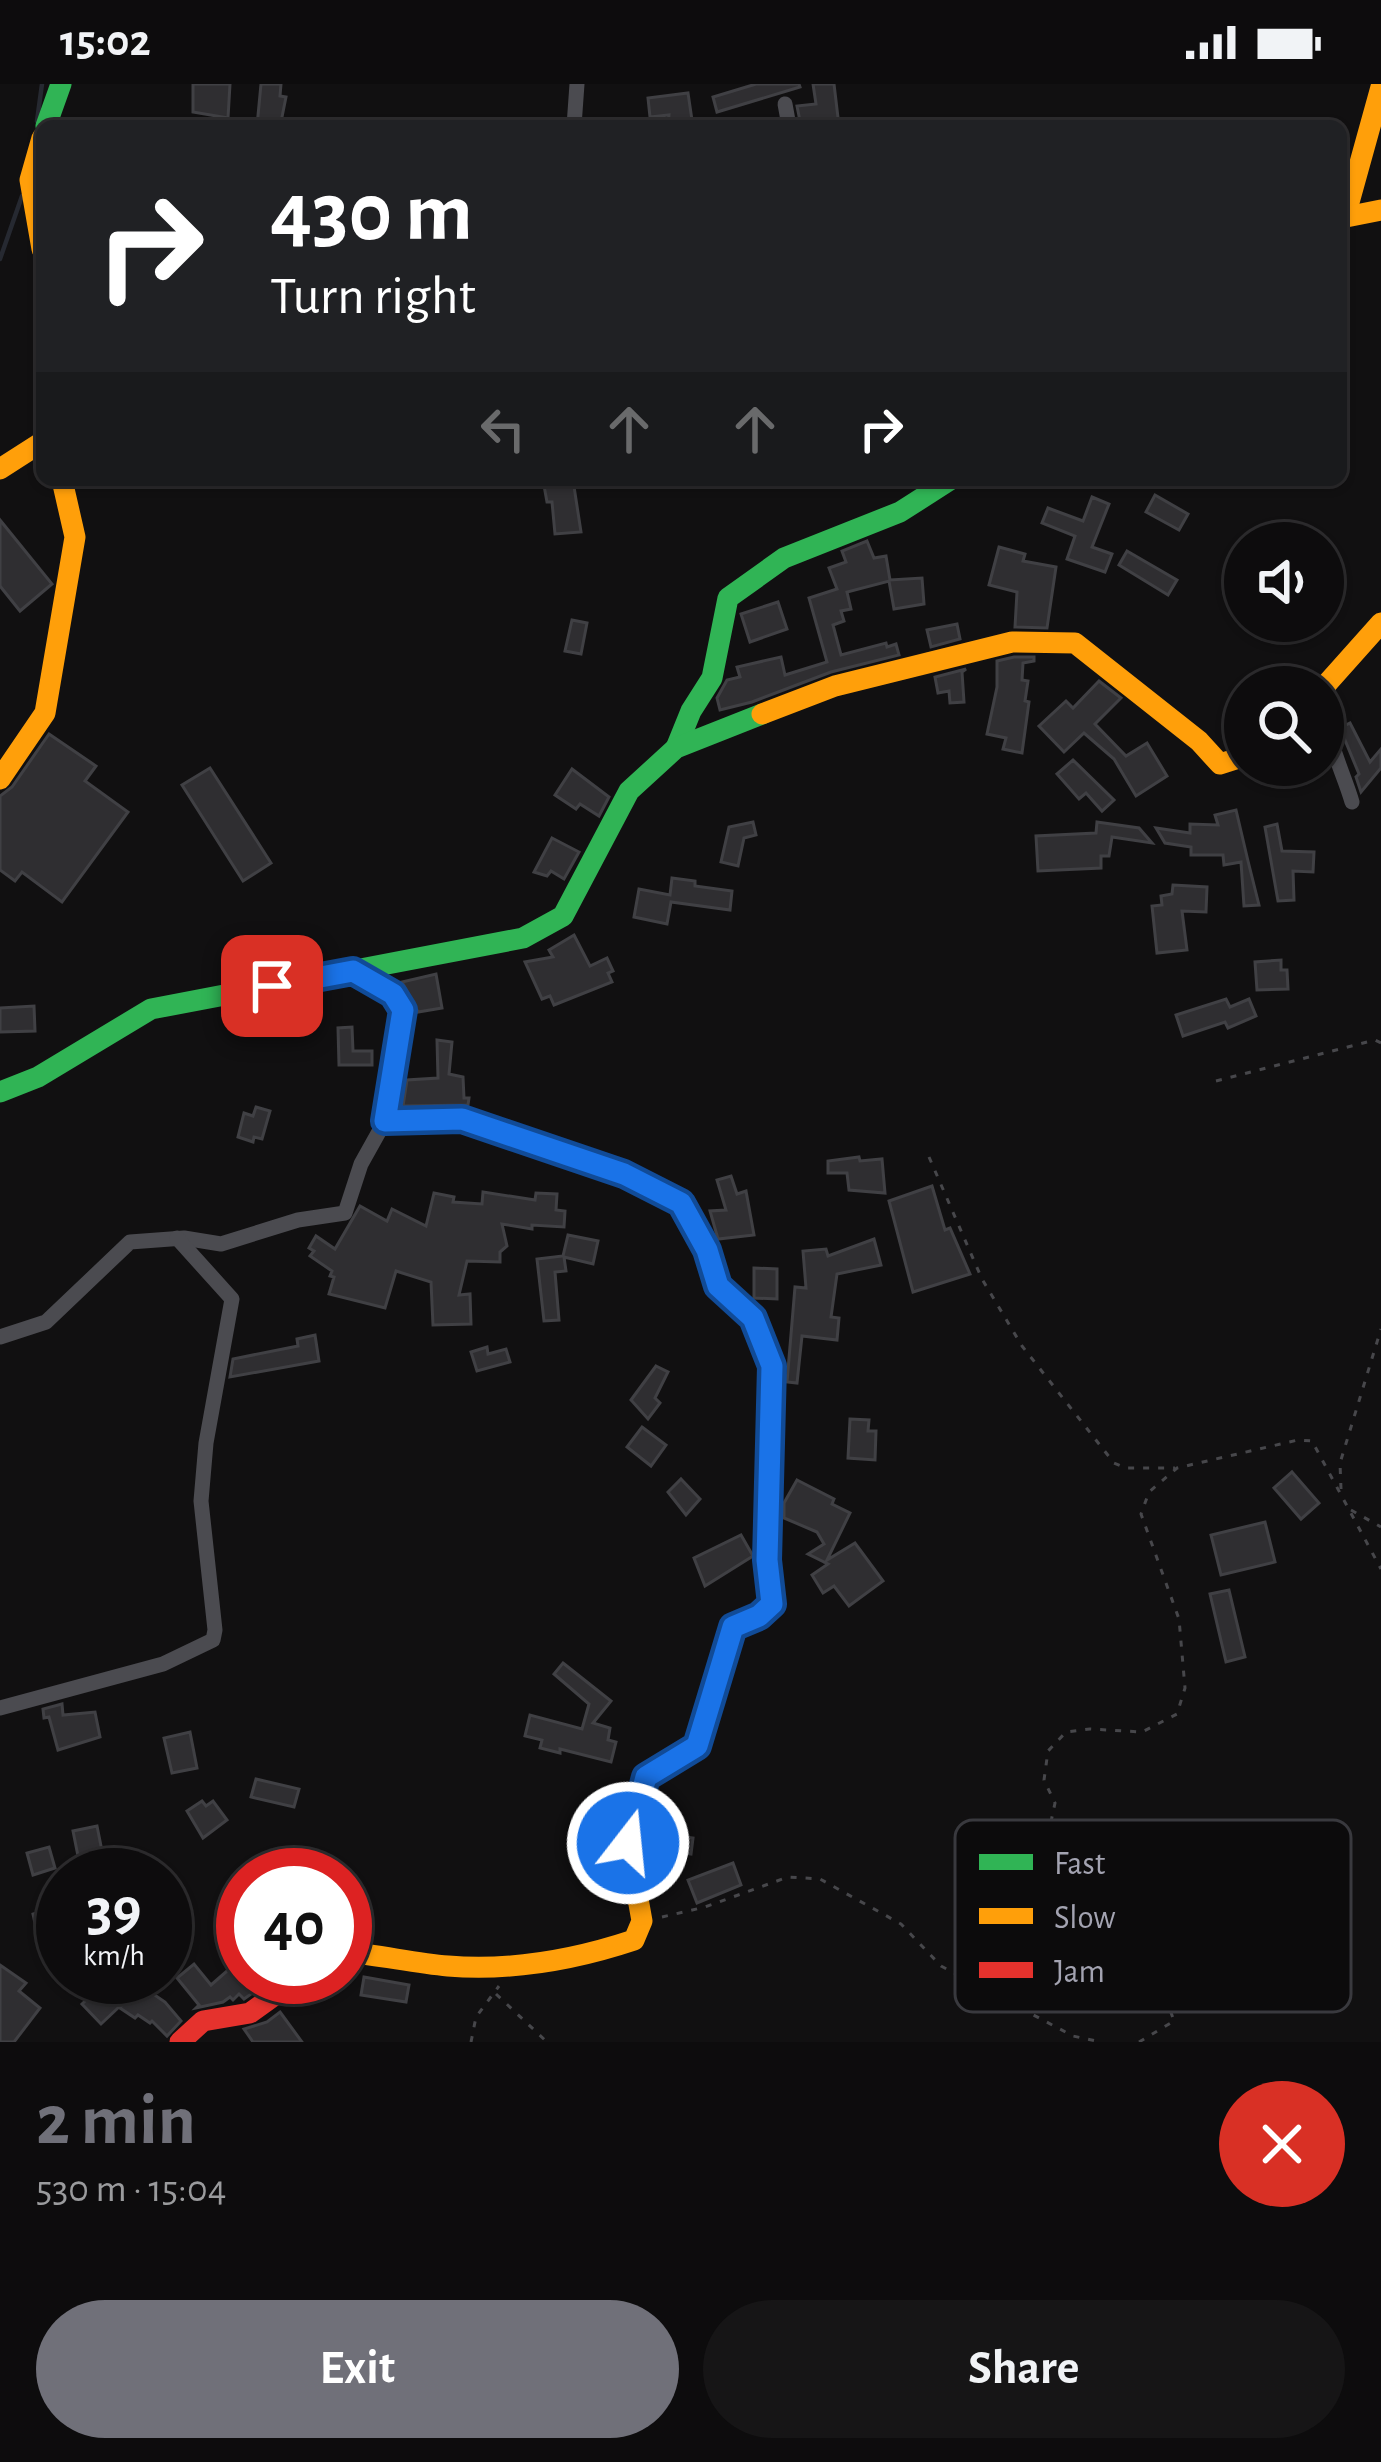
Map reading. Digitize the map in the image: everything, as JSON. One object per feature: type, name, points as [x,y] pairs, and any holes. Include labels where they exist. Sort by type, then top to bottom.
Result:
[{"type":"street","points":[[48,120],[62,84]]},
{"type":"street","points":[[574,120],[577,84]]},
{"type":"street","points":[[1347,207],[1381,87]]},
{"type":"street","points":[[785,104],[788,120]]},
{"type":"street","points":[[36,159],[30,180],[36,214]]},
{"type":"street","points":[[1347,213],[1381,210]]},
{"type":"street","points":[[0,470],[36,446]]},
{"type":"street","points":[[0,779],[45,713],[74,537],[63,486]]},
{"type":"street","points":[[676,748],[712,678],[728,598],[784,558],[900,512],[941,486]]},
{"type":"street","points":[[1342,666],[1381,623]]},
{"type":"street","points":[[0,1092],[38,1077],[151,1010],[523,938],[563,916],[629,791],[676,748],[835,686],[1012,642],[1075,643],[1224,763]]},
{"type":"street","points":[[1344,778],[1352,802]]},
{"type":"street","points":[[0,1337],[46,1322],[130,1242],[177,1238],[221,1244],[298,1220],[345,1213],[362,1164],[385,1121],[403,1010],[393,994],[353,971]]},
{"type":"street","points":[[372,1956],[446,1966],[510,1965],[605,1951],[634,1940],[643,1922],[628,1843],[646,1777],[697,1746],[733,1627],[759,1616],[772,1604],[767,1560],[772,1366],[753,1318],[718,1286],[707,1250],[681,1203],[624,1174],[462,1119],[385,1121]]},
{"type":"street","points":[[0,1708],[163,1664],[212,1640],[215,1630],[201,1501],[206,1443],[232,1299],[177,1238]]},
{"type":"street","points":[[180,2042],[203,2021],[250,2013],[262,2004]]},
{"type":"path","points":[[1216,1082],[1375,1040],[1381,1043]]},
{"type":"path","points":[[929,1156],[982,1280],[1050,1383],[1114,1463],[1126,1468],[1177,1468],[1298,1440],[1312,1441],[1381,1570]]},
{"type":"path","points":[[1342,1491],[1340,1463],[1381,1329]]},
{"type":"path","points":[[1051,1820],[1055,1803],[1045,1780],[1048,1751],[1066,1732],[1142,1732],[1177,1714],[1185,1688],[1179,1619],[1141,1514],[1149,1492],[1177,1468]]},
{"type":"path","points":[[1351,1510],[1381,1526]]},
{"type":"path","points":[[643,1922],[705,1907],[788,1877],[820,1879],[902,1924],[941,1966],[955,1973]]},
{"type":"path","points":[[471,2042],[476,2017],[510,1965]]},
{"type":"path","points":[[495,1994],[547,2042]]},
{"type":"path","points":[[1028,2012],[1073,2036],[1100,2042]]},
{"type":"path","points":[[1139,2042],[1174,2021],[1171,2012]]},
{"type":"building","points":[[193,84],[230,84],[228,118],[193,112]]},
{"type":"building","points":[[261,84],[281,84],[280,96],[286,97],[281,120],[258,120]]},
{"type":"building","points":[[756,84],[800,87],[717,112],[713,97]]},
{"type":"building","points":[[813,84],[834,84],[838,120],[800,120],[797,106],[816,104]]},
{"type":"building","points":[[688,93],[692,120],[650,117],[648,98]]},
{"type":"building","points":[[544,486],[574,486],[581,532],[555,534],[552,502],[547,502]]},
{"type":"building","points":[[1155,495],[1188,514],[1179,530],[1146,512]]},
{"type":"building","points":[[1092,497],[1109,504],[1092,547],[1112,554],[1105,572],[1067,559],[1075,536],[1042,523],[1048,508],[1083,521]]},
{"type":"building","points":[[0,520],[52,584],[20,611],[0,586]]},
{"type":"building","points":[[867,541],[874,558],[886,556],[890,580],[922,578],[924,604],[894,609],[889,581],[847,592],[851,609],[841,611],[844,621],[833,625],[841,655],[886,643],[887,647],[896,644],[899,655],[831,672],[720,710],[717,698],[727,680],[740,677],[737,667],[781,657],[785,675],[827,662],[809,598],[837,589],[829,568],[846,562],[842,551]]},
{"type":"building","points":[[999,547],[1025,554],[1023,561],[1056,567],[1047,628],[1015,627],[1017,592],[989,585]]},
{"type":"building","points":[[1127,551],[1177,580],[1168,595],[1119,565]]},
{"type":"building","points":[[778,602],[787,629],[750,642],[741,614]]},
{"type":"building","points":[[572,620],[587,623],[581,654],[565,651]]},
{"type":"building","points":[[957,624],[960,639],[931,647],[927,630]]},
{"type":"building","points":[[1034,657],[1023,663],[1022,680],[1028,681],[1025,701],[1029,702],[1022,753],[1003,749],[1006,738],[987,734],[997,661]]},
{"type":"building","points":[[966,669],[962,672],[964,702],[950,703],[949,691],[938,693],[935,677]]},
{"type":"building","points":[[1099,681],[1121,698],[1095,724],[1126,756],[1147,743],[1167,776],[1136,796],[1114,759],[1084,733],[1064,752],[1039,726],[1066,701],[1073,708]]},
{"type":"building","points":[[1350,723],[1370,762],[1381,749],[1381,768],[1361,792],[1344,738],[1344,726]]},
{"type":"building","points":[[49,734],[96,766],[85,781],[128,812],[62,902],[22,872],[15,881],[0,870],[0,796],[12,787]]},
{"type":"building","points":[[1073,760],[1114,800],[1102,811],[1086,793],[1079,799],[1057,774]]},
{"type":"building","points":[[210,768],[271,863],[243,881],[182,785]]},
{"type":"building","points":[[572,769],[609,797],[599,816],[555,795]]},
{"type":"building","points":[[1236,810],[1259,905],[1244,906],[1241,862],[1224,865],[1223,855],[1191,855],[1191,847],[1165,843],[1156,828],[1190,833],[1190,824],[1218,825],[1215,815]]},
{"type":"building","points":[[753,822],[756,835],[744,838],[738,866],[721,862],[729,827]]},
{"type":"building","points":[[1097,822],[1139,828],[1152,843],[1112,837],[1109,856],[1101,856],[1101,868],[1038,871],[1036,836],[1096,833]]},
{"type":"building","points":[[1277,824],[1282,851],[1314,852],[1313,872],[1293,871],[1294,900],[1278,901],[1265,827]]},
{"type":"building","points":[[552,838],[579,852],[564,879],[551,871],[547,876],[534,872]]},
{"type":"building","points":[[672,878],[732,891],[730,910],[671,902],[667,924],[634,917],[639,889],[670,895]]},
{"type":"building","points":[[1173,885],[1207,887],[1206,912],[1182,911],[1187,950],[1157,953],[1152,906],[1162,905],[1161,896],[1172,894]]},
{"type":"building","points":[[574,935],[590,966],[607,958],[612,982],[554,1005],[550,996],[542,999],[525,962],[553,957],[549,950]]},
{"type":"building","points":[[1281,960],[1288,989],[1257,990],[1255,962]]},
{"type":"building","points":[[436,974],[442,1008],[418,1012],[402,982]]},
{"type":"building","points":[[1226,999],[1230,1007],[1249,999],[1256,1016],[1228,1028],[1225,1022],[1183,1036],[1176,1015]]},
{"type":"building","points":[[34,1006],[35,1031],[0,1032],[0,1008]]},
{"type":"building","points":[[352,1027],[353,1051],[372,1051],[372,1065],[339,1065],[338,1028]]},
{"type":"building","points":[[437,1040],[452,1042],[449,1074],[463,1077],[468,1105],[403,1106],[407,1080],[438,1078]]},
{"type":"building","points":[[256,1107],[270,1111],[262,1139],[254,1137],[253,1142],[238,1137],[244,1113],[253,1116]]},
{"type":"building","points":[[859,1157],[860,1161],[882,1159],[885,1193],[849,1190],[847,1173],[828,1173],[828,1161]]},
{"type":"building","points":[[731,1176],[737,1194],[746,1191],[754,1235],[718,1239],[710,1211],[726,1210],[717,1180]]},
{"type":"building","points":[[932,1186],[945,1230],[950,1228],[970,1274],[913,1292],[889,1201]]},
{"type":"building","points":[[483,1192],[535,1200],[536,1193],[557,1194],[556,1210],[565,1211],[564,1227],[502,1224],[507,1246],[500,1252],[500,1262],[467,1261],[459,1295],[470,1294],[471,1324],[433,1325],[431,1282],[396,1271],[385,1308],[329,1294],[332,1271],[310,1256],[314,1251],[309,1248],[316,1236],[335,1249],[360,1206],[387,1221],[392,1209],[426,1226],[434,1193],[454,1197],[453,1202],[482,1204]]},
{"type":"building","points":[[568,1235],[598,1241],[593,1264],[564,1257],[566,1271],[555,1272],[559,1320],[544,1321],[537,1259],[563,1256]]},
{"type":"building","points":[[874,1239],[881,1265],[837,1274],[831,1317],[839,1318],[837,1340],[802,1336],[797,1383],[787,1382],[795,1287],[806,1288],[803,1251],[826,1249],[828,1256]]},
{"type":"building","points":[[754,1268],[777,1269],[777,1299],[754,1298]]},
{"type":"building","points":[[315,1335],[319,1361],[230,1377],[233,1359],[298,1346],[297,1339]]},
{"type":"building","points":[[487,1347],[488,1354],[506,1349],[510,1362],[477,1371],[471,1352]]},
{"type":"building","points":[[656,1366],[668,1372],[655,1398],[660,1403],[648,1419],[631,1400]]},
{"type":"building","points":[[850,1419],[869,1420],[868,1431],[876,1431],[875,1460],[848,1458]]},
{"type":"building","points":[[642,1427],[666,1445],[651,1466],[627,1447]]},
{"type":"building","points":[[1292,1472],[1319,1503],[1301,1519],[1274,1488]]},
{"type":"building","points":[[681,1479],[700,1499],[686,1515],[668,1492]]},
{"type":"building","points":[[797,1480],[850,1513],[827,1560],[855,1543],[883,1581],[849,1606],[834,1586],[823,1593],[812,1575],[828,1564],[808,1554],[824,1544],[817,1532],[784,1518],[784,1503]]},
{"type":"building","points":[[1265,1522],[1275,1562],[1221,1575],[1211,1535]]},
{"type":"building","points":[[741,1535],[753,1556],[705,1586],[694,1558]]},
{"type":"building","points":[[1229,1590],[1245,1657],[1226,1662],[1210,1594]]},
{"type":"building","points":[[563,1663],[611,1701],[593,1723],[610,1728],[608,1740],[616,1742],[611,1762],[540,1748],[542,1740],[525,1736],[530,1715],[582,1729],[589,1704],[554,1674]]},
{"type":"building","points":[[62,1704],[63,1715],[95,1712],[100,1737],[58,1750],[43,1709]]},
{"type":"building","points":[[190,1732],[197,1768],[172,1773],[164,1738]]},
{"type":"building","points":[[256,1779],[299,1789],[294,1807],[251,1797]]},
{"type":"building","points":[[202,1801],[206,1806],[213,1801],[227,1820],[203,1838],[187,1811]]},
{"type":"building","points":[[653,1808],[659,1809],[656,1833],[693,1838],[691,1854],[644,1848]]},
{"type":"building","points":[[97,1826],[101,1848],[76,1848],[73,1831]]},
{"type":"building","points":[[36,1851],[36,1874],[33,1875],[27,1853]]},
{"type":"building","points":[[733,1863],[741,1885],[697,1903],[688,1880]]},
{"type":"building","points":[[0,1965],[26,1983],[19,1991],[40,2008],[14,2042],[0,2042]]},
{"type":"building","points":[[192,1966],[211,1985],[216,1981],[216,2004],[196,2008]]},
{"type":"building","points":[[372,1978],[409,1985],[406,2002],[372,1997]]},
{"type":"building","points":[[82,2004],[119,2007],[101,2024]]},
{"type":"building","points":[[123,2004],[167,2004],[181,2021],[167,2036],[152,2021],[135,2018],[120,2008]]},
{"type":"building","points":[[280,2012],[302,2042],[253,2042],[244,2029]]},
{"type":"waterway","points":[[37,120],[42,84]]},
{"type":"waterway","points":[[0,259],[22,196]]},
{"type":"traffic: fast","points":[[48,120],[61,84]]},
{"type":"traffic: fast","points":[[676,748],[712,678],[728,598],[784,558],[900,512],[941,486]]},
{"type":"traffic: fast","points":[[0,1092],[38,1077],[151,1009],[523,938],[563,916],[629,791],[676,748],[762,714]]},
{"type":"traffic: fast","points":[[396,1121],[462,1119],[624,1174],[681,1203],[707,1250],[718,1286],[753,1318],[772,1366],[768,1560],[772,1604],[759,1616],[733,1627],[697,1746],[646,1777],[638,1806]]},
{"type":"traffic: slow","points":[[1347,206],[1381,87]]},
{"type":"traffic: slow","points":[[36,159],[30,180],[36,214]]},
{"type":"traffic: slow","points":[[1347,217],[1381,210]]},
{"type":"traffic: slow","points":[[0,469],[36,446]]},
{"type":"traffic: slow","points":[[0,779],[45,713],[75,537],[63,486]]},
{"type":"traffic: slow","points":[[1343,666],[1381,623]]},
{"type":"traffic: slow","points":[[762,714],[835,686],[1012,642],[1075,643],[1224,763]]},
{"type":"traffic: slow","points":[[353,971],[393,994],[403,1010],[385,1121],[396,1121]]},
{"type":"traffic: slow","points":[[372,1956],[495,1967],[565,1958],[634,1940],[642,1921],[628,1843],[638,1806]]},
{"type":"traffic: jam","points":[[180,2042],[203,2021],[250,2013],[262,2004]]},
{"type":"route","points":[[272,986],[353,971],[393,994],[403,1010],[385,1121],[462,1119],[624,1174],[681,1203],[707,1250],[718,1286],[753,1318],[772,1366],[767,1560],[772,1604],[766,1612],[733,1627],[697,1746],[646,1777],[628,1843]]}]
